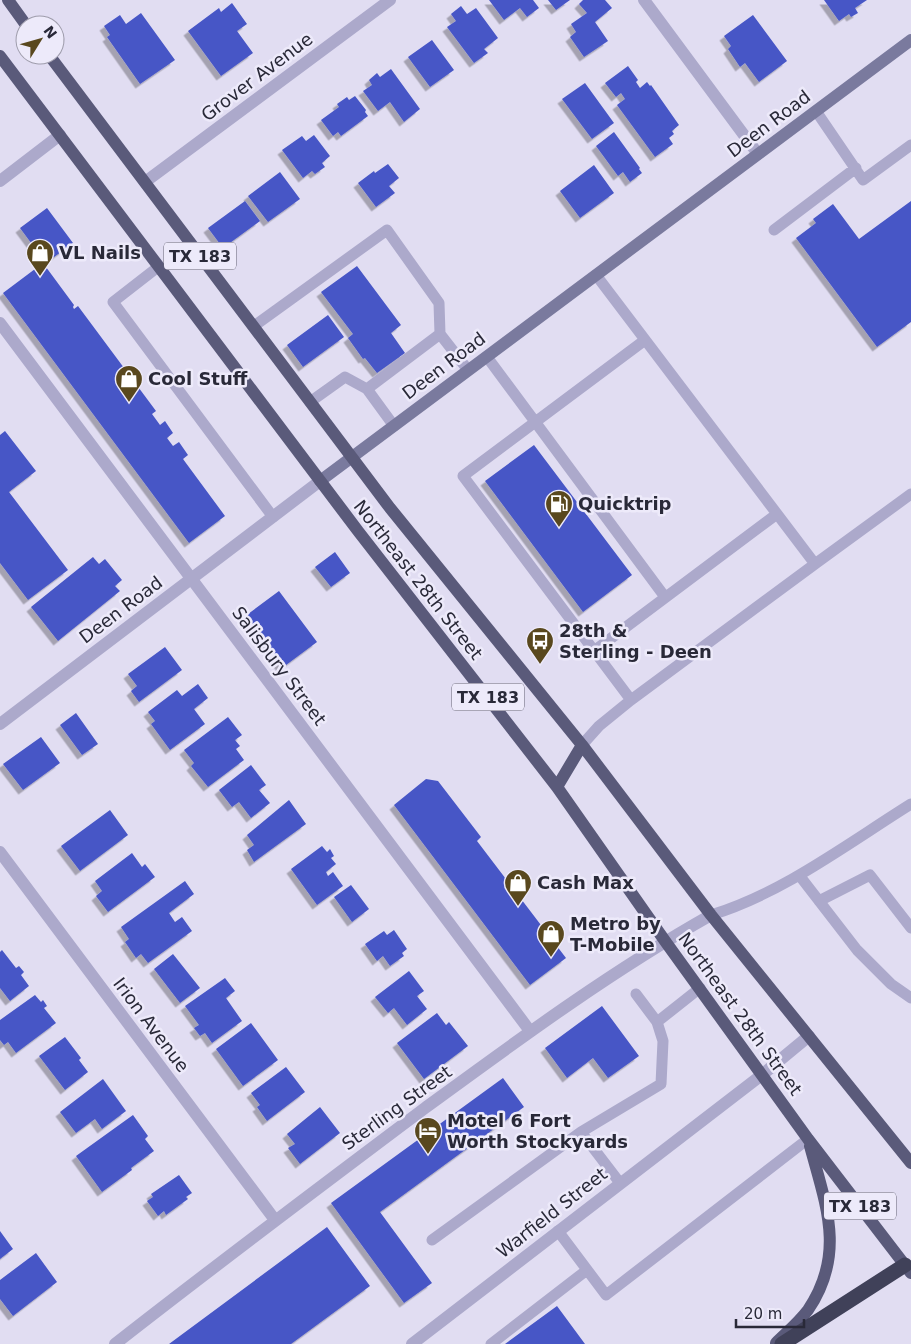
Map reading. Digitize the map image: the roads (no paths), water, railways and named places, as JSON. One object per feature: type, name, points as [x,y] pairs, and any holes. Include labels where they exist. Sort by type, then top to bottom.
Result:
[{"type":"highway","points":[[782,1344],[909,1266]]},
{"type":"main road","points":[[8,0],[19,15]]},
{"type":"main road","name":"Northeast 28th Street","points":[[0,56],[320,481],[558,787],[665,941],[763,1074],[808,1139],[909,1266]]},
{"type":"main road","name":"Northeast 28th Street","points":[[57,65],[390,508],[582,745],[711,916],[911,1163]]},
{"type":"main road","points":[[558,787],[582,745]]},
{"type":"main road","points":[[775,1344],[807,1311],[820,1286],[830,1258],[831,1232],[808,1139]]},
{"type":"main road","points":[[895,1142],[911,1149]]},
{"type":"street","name":"Grover Avenue","points":[[145,182],[390,0]]},
{"type":"street","points":[[644,0],[758,154]]},
{"type":"street","name":"Deen Road","points":[[0,724],[352,456],[911,40]]},
{"type":"street","points":[[0,181],[60,135]]},
{"type":"street","name":"Salisbury Street","points":[[0,323],[530,1031]]},
{"type":"street","name":"Irion Avenue","points":[[0,852],[275,1220]]},
{"type":"street","name":"Sterling Street","points":[[115,1344],[275,1220],[530,1031],[624,966],[711,916]]},
{"type":"street","name":"Warfield Street","points":[[412,1344],[620,1182],[763,1074],[809,1036]]},
{"type":"lane","points":[[816,111],[863,180],[911,145]]},
{"type":"lane","points":[[774,230],[856,168]]},
{"type":"lane","points":[[254,326],[387,230],[439,303],[440,334],[468,370]]},
{"type":"lane","points":[[158,266],[113,302],[273,517]]},
{"type":"lane","points":[[596,275],[815,564]]},
{"type":"lane","points":[[367,389],[440,334]]},
{"type":"lane","points":[[631,700],[463,476],[645,340]]},
{"type":"lane","points":[[487,357],[665,597]]},
{"type":"lane","points":[[310,402],[345,376],[367,389],[394,426]]},
{"type":"lane","points":[[582,745],[599,726],[631,700],[911,494]]},
{"type":"lane","points":[[594,650],[777,514]]},
{"type":"lane","points":[[711,916],[735,908],[799,875],[911,804]]},
{"type":"lane","points":[[799,875],[857,950],[891,984],[911,998]]},
{"type":"lane","points":[[819,901],[870,875],[911,928]]},
{"type":"lane","points":[[657,1022],[700,988]]},
{"type":"lane","points":[[432,1240],[581,1132],[661,1084],[663,1041],[657,1022],[636,994]]},
{"type":"lane","points":[[581,1132],[620,1182]]},
{"type":"lane","points":[[558,1231],[606,1294],[808,1139]]},
{"type":"lane","points":[[491,1344],[587,1270]]},
{"type":"place","name":"VL Nails","points":[[40,277]]},
{"type":"place","name":"Cool Stuff","points":[[129,403]]},
{"type":"place","name":"Quicktrip","points":[[559,528]]},
{"type":"place","name":"28th & Sterling - Deen","points":[[540,665]]},
{"type":"place","name":"Cash Max","points":[[518,907]]},
{"type":"place","name":"Metro by T-Mobile","points":[[551,958]]},
{"type":"place","name":"Motel 6 Fort Worth Stockyards","points":[[428,1155]]}]
